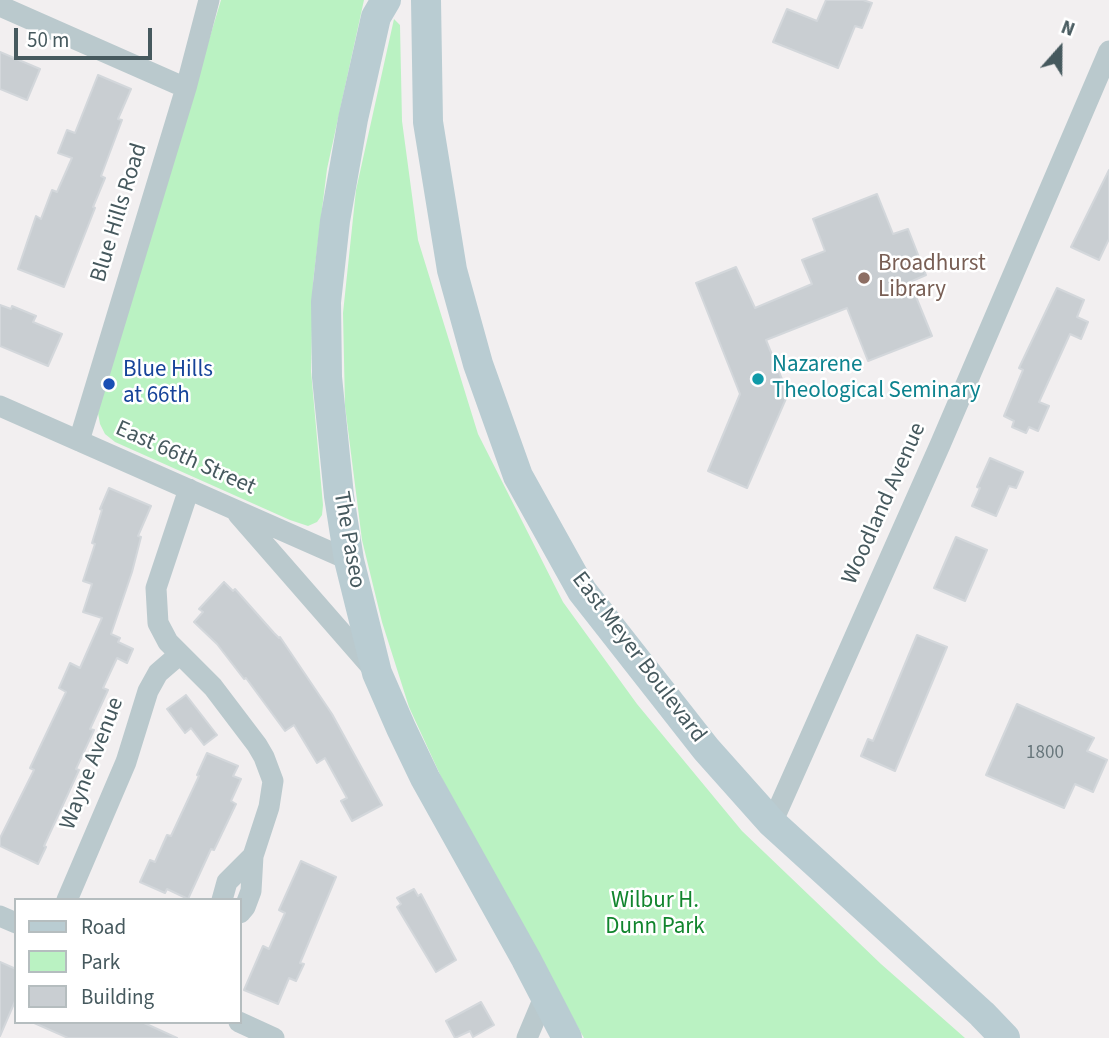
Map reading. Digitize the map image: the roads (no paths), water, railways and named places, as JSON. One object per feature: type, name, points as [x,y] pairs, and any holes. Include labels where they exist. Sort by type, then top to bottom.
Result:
[{"type":"main road","name":"The Paseo","points":[[386,0],[376,17],[354,119],[334,221],[326,302],[327,377],[339,496],[349,559],[377,673],[425,778],[567,1038]]},
{"type":"main road","name":"East Meyer Boulevard","points":[[426,0],[428,122],[453,270],[478,364],[518,476],[582,591],[706,749],[772,823],[982,1014],[1004,1038]]},
{"type":"main road","name":"East Meyer Boulevard","points":[[982,1014],[1017,1038]]},
{"type":"street","name":"Blue Hills Road","points":[[79,441],[186,88],[209,0]]},
{"type":"street","points":[[0,6],[186,88]]},
{"type":"street","name":"Woodland Avenue","points":[[772,823],[945,433],[1109,51]]},
{"type":"street","name":"East 66th Street","points":[[0,406],[349,559]]},
{"type":"street","points":[[189,489],[156,588],[158,623],[168,642],[213,687],[257,745],[273,781],[269,807],[253,856],[251,891],[242,911]]},
{"type":"street","points":[[234,509],[377,673]]},
{"type":"street","name":"Wayne Avenue","points":[[68,898],[126,762],[148,691],[158,673],[180,654]]},
{"type":"street","points":[[223,898],[227,882],[253,856]]},
{"type":"street","points":[[527,1038],[545,995]]},
{"type":"street","points":[[242,1023],[274,1038]]},
{"type":"place","name":"Broadhurst Library","points":[[864,278]]},
{"type":"place","name":"Nazarene Theological Seminary","points":[[758,379]]},
{"type":"place","name":"Blue Hills at 66th","points":[[109,384]]},
{"type":"park label","name":"Wilbur H. Dunn Park","points":[[655,915]]}]
